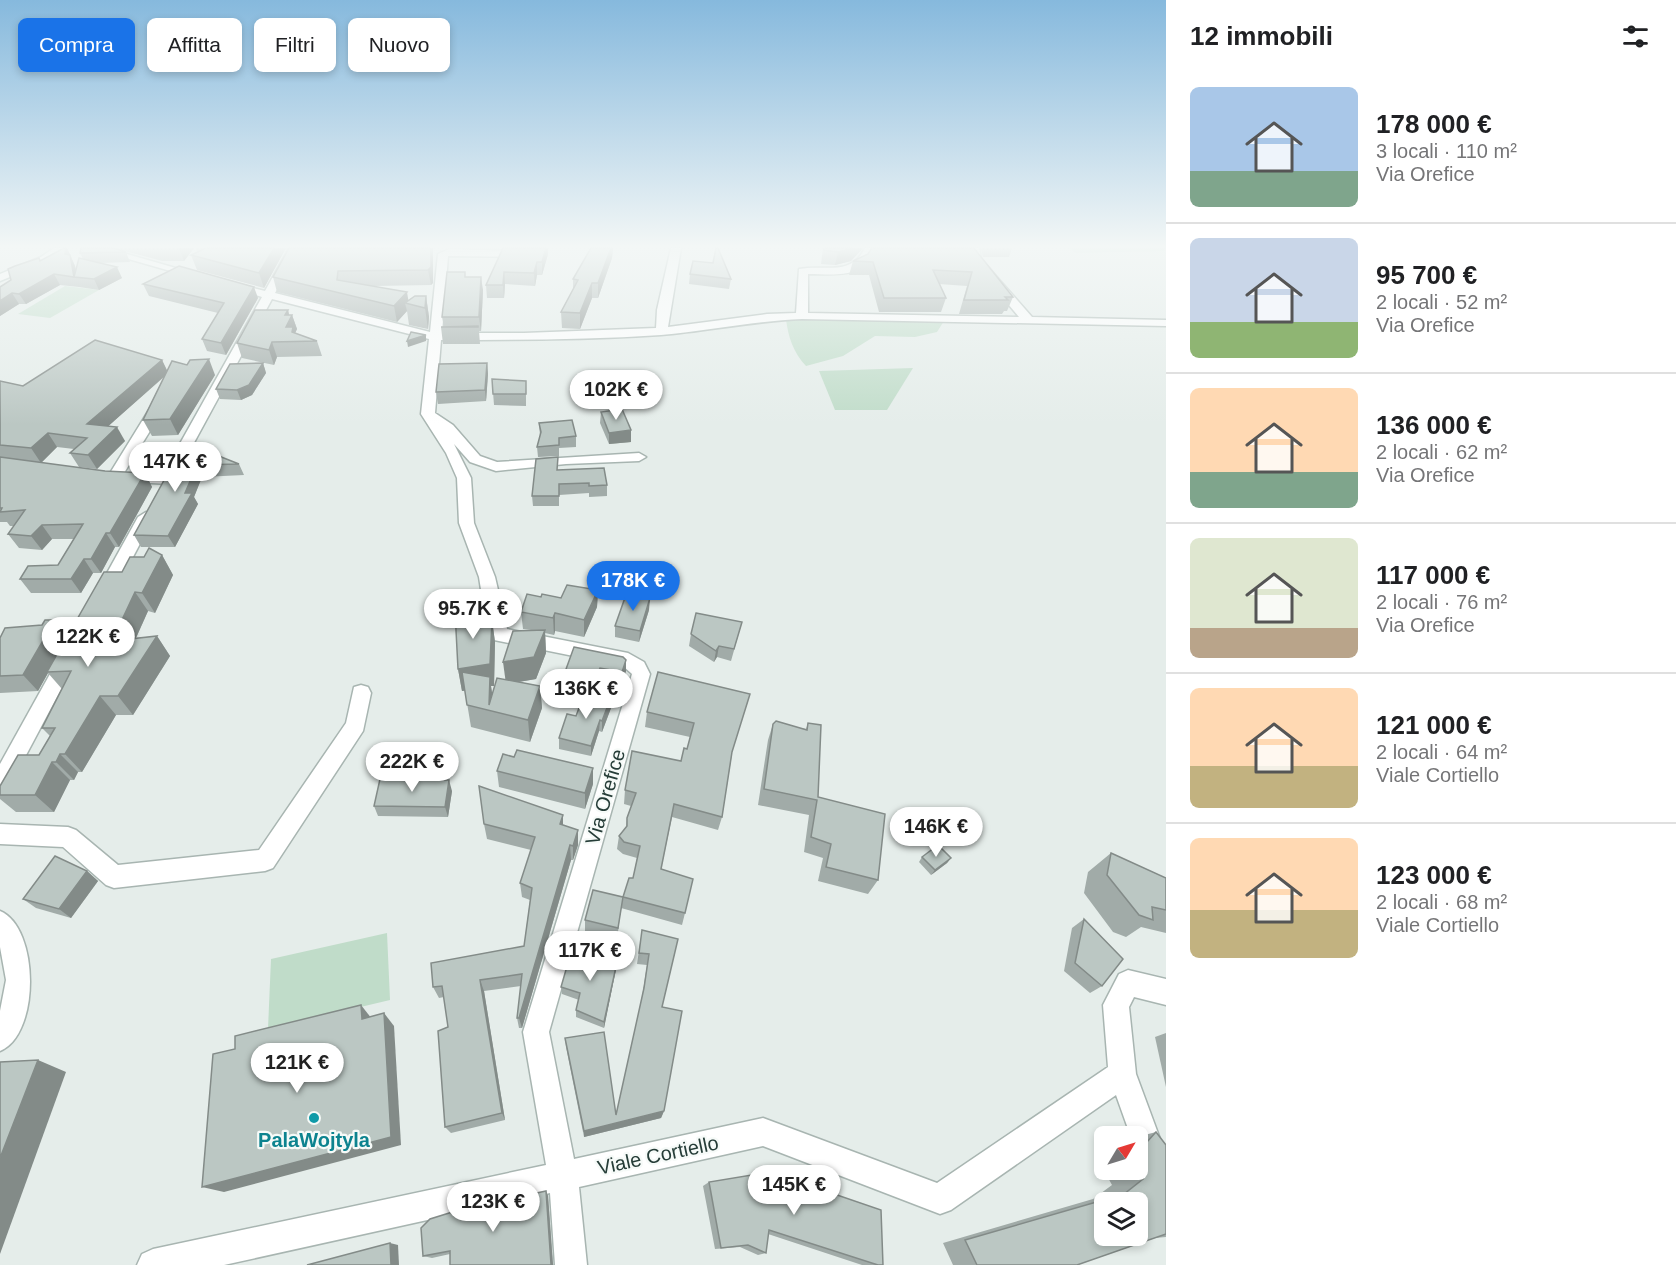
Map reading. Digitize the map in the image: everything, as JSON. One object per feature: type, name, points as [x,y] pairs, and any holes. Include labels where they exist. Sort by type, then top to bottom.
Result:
[{"type":"street","points":[[97,606],[263,307]]},
{"type":"street","points":[[315,307],[434,336],[524,337],[662,331],[767,317],[802,316],[1166,323]]},
{"type":"street","points":[[437,307],[428,414],[448,428],[475,459],[496,467],[566,460],[639,457]]},
{"type":"street","points":[[662,331],[660,314],[663,307]]},
{"type":"street","points":[[802,307],[802,316]]},
{"type":"street","points":[[1017,307],[1028,320]]},
{"type":"street","points":[[114,478],[150,423],[163,395]]},
{"type":"street","name":"Via Orefice","points":[[428,414],[436,429],[450,444],[464,478],[467,501],[466,519],[488,579],[495,625],[500,635],[628,660],[638,667],[641,675],[536,1032],[563,1176],[571,1265]]},
{"type":"street","points":[[97,475],[166,481]]},
{"type":"street","points":[[0,784],[74,648]]},
{"type":"street","points":[[0,834],[68,837],[114,877],[265,860],[320,783],[356,725],[361,693]]},
{"type":"street","points":[[0,923],[12,940],[18,958],[20,979],[14,1006],[0,1038]]},
{"type":"street","points":[[1166,992],[1128,983],[1116,1005],[1122,1074],[1157,1147],[1166,1195]]},
{"type":"street","name":"Viale Cortiello","points":[[153,1265],[763,1132],[940,1199],[1122,1074]]},
{"type":"green space","points":[[30,307],[69,307],[50,318],[18,314]]},
{"type":"green space","points":[[786,319],[944,321],[937,332],[915,337],[875,336],[843,356],[806,366],[792,344]]},
{"type":"green space","points":[[913,368],[887,410],[835,410],[819,371]]},
{"type":"green space","points":[[387,933],[390,1000],[268,1029],[271,959]]},
{"type":"building","points":[[222,307],[242,307],[221,343],[202,339]]},
{"type":"building","points":[[443,307],[479,307],[479,317],[442,317]]},
{"type":"building","points":[[564,307],[582,307],[580,313],[561,312]]},
{"type":"building","points":[[255,310],[288,310],[285,315],[292,315],[286,327],[293,327],[292,332],[317,341],[272,342],[269,350],[237,343]]},
{"type":"building","points":[[411,332],[426,335],[407,341]]},
{"type":"building","points":[[95,340],[162,360],[87,424],[117,427],[88,455],[70,453],[87,438],[48,433],[31,448],[0,445],[0,381],[23,386]]},
{"type":"building","points":[[209,359],[170,419],[143,420],[172,361],[187,365],[190,360]]},
{"type":"building","points":[[263,363],[249,385],[237,390],[216,389],[230,364]]},
{"type":"building","points":[[487,363],[485,390],[436,392],[439,364]]},
{"type":"building","points":[[492,379],[526,381],[526,394],[493,394]]},
{"type":"building","points":[[622,409],[631,430],[609,433],[601,412]]},
{"type":"building","points":[[572,420],[576,436],[559,438],[559,445],[537,447],[541,432],[539,423]]},
{"type":"building","points":[[201,449],[239,464],[197,465],[185,493],[192,493],[168,536],[134,535],[179,453]]},
{"type":"building","points":[[0,457],[105,471],[145,473],[110,533],[106,533],[91,559],[84,559],[71,579],[20,579],[28,566],[58,565],[83,524],[42,525],[31,536],[8,534],[25,510],[0,512],[2,508],[0,508]]},
{"type":"building","points":[[558,457],[557,470],[604,468],[607,485],[559,484],[559,496],[532,496],[536,459]]},
{"type":"building","points":[[149,548],[162,555],[142,593],[135,592],[112,641],[157,636],[118,696],[100,696],[65,754],[60,754],[56,762],[52,762],[35,795],[0,795],[0,786],[18,755],[39,755],[55,728],[42,728],[71,671],[47,672],[104,572],[122,572],[130,557],[144,557]]},
{"type":"building","points":[[567,585],[598,590],[584,620],[555,613],[553,618],[521,612],[527,594],[561,598]]},
{"type":"building","points":[[627,592],[650,598],[640,631],[615,626]]},
{"type":"building","points":[[455,611],[492,620],[490,664],[458,669]]},
{"type":"building","points":[[696,613],[742,622],[734,649],[719,646],[716,651],[691,634]]},
{"type":"building","points":[[45,620],[55,620],[23,675],[0,676],[0,638],[5,628],[42,625]]},
{"type":"building","points":[[545,630],[534,657],[503,662],[513,631]]},
{"type":"building","points":[[574,647],[623,657],[626,660],[622,672],[600,668],[596,677],[565,672]]},
{"type":"building","points":[[462,672],[490,677],[489,705],[497,678],[540,686],[528,720],[467,705]]},
{"type":"building","points":[[658,672],[750,694],[732,752],[722,817],[674,804],[661,869],[693,879],[685,913],[623,897],[629,878],[633,878],[640,846],[624,842],[619,836],[627,826],[627,818],[636,793],[625,790],[632,751],[681,761],[694,723],[647,712]]},
{"type":"building","points":[[585,692],[611,697],[591,746],[559,738],[567,714],[576,716]]},
{"type":"building","points":[[776,721],[807,730],[808,723],[821,725],[818,797],[885,814],[878,880],[826,867],[831,844],[811,837],[817,800],[764,789],[773,724]]},
{"type":"building","points":[[517,750],[593,768],[585,793],[497,771],[503,754],[514,757]]},
{"type":"building","points":[[380,779],[449,780],[445,807],[374,806]]},
{"type":"building","points":[[479,786],[563,815],[560,824],[578,830],[573,846],[570,845],[519,1018],[517,1018],[522,974],[480,980],[502,1113],[445,1127],[438,1031],[448,1027],[442,986],[433,987],[431,963],[524,946],[532,888],[520,883],[535,837],[484,824]]},
{"type":"building","points":[[938,845],[951,858],[935,870],[922,857]]},
{"type":"building","points":[[1111,853],[1166,878],[1166,910],[1152,907],[1153,920],[1139,915],[1107,875]]},
{"type":"building","points":[[55,856],[87,871],[59,909],[23,899]]},
{"type":"building","points":[[593,890],[623,897],[618,928],[585,920]]},
{"type":"building","points":[[1084,919],[1123,959],[1102,986],[1075,963]]},
{"type":"building","points":[[642,930],[678,939],[662,1007],[682,1011],[664,1111],[584,1131],[565,1038],[604,1032],[616,1115],[644,988],[649,954],[639,953]]},
{"type":"building","points":[[572,949],[617,962],[604,1022],[576,1010],[580,993],[561,987]]},
{"type":"building","name":"PalaWojtyla","points":[[361,1005],[362,1019],[384,1013],[391,1137],[202,1187],[213,1054],[235,1049],[235,1036]]},
{"type":"building","points":[[38,1060],[0,1158],[0,1062]]},
{"type":"building","points":[[1156,1132],[1166,1145],[1166,1234],[1148,1240],[1148,1192],[1127,1192],[1142,1180],[1148,1180],[1148,1141]]},
{"type":"building","points":[[770,1172],[881,1210],[883,1265],[769,1230],[766,1253],[748,1245],[721,1248],[709,1182]]},
{"type":"building","points":[[546,1191],[551,1264],[553,1265],[450,1265],[450,1251],[423,1256],[421,1228],[430,1219],[462,1209]]},
{"type":"building","points":[[1094,1203],[1094,1246],[1132,1246],[1077,1265],[977,1265],[965,1240]]},
{"type":"building","points":[[390,1243],[391,1265],[307,1265]]},
{"type":"place","name":"PalaWojtyla","points":[[314,1118]]}]
